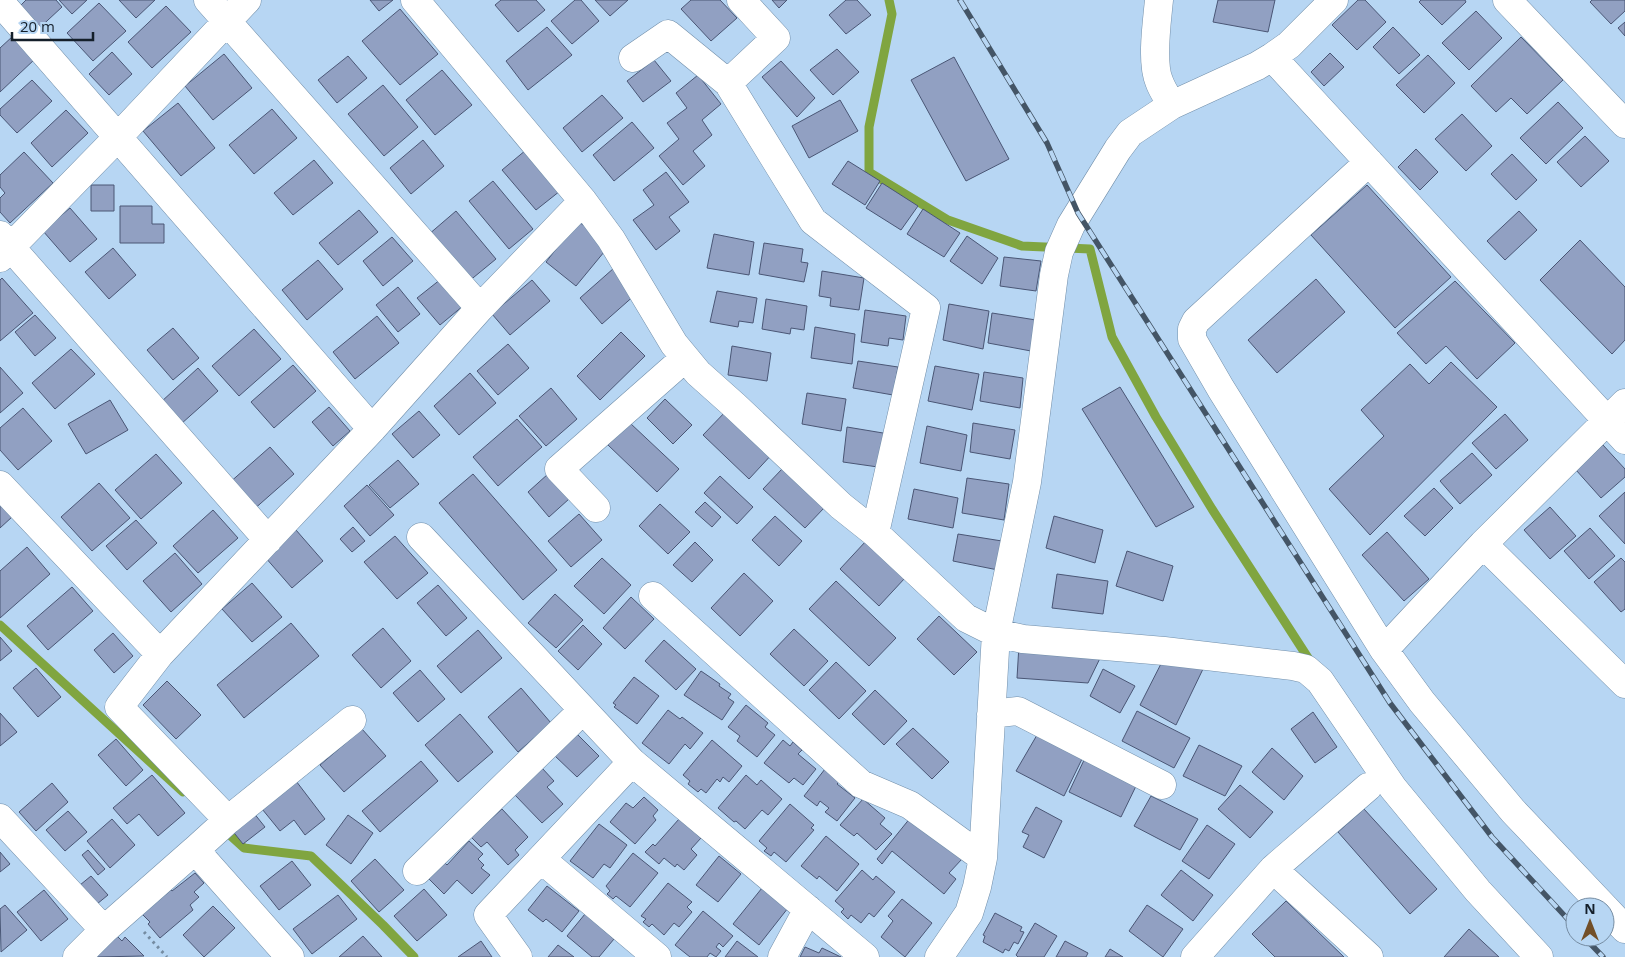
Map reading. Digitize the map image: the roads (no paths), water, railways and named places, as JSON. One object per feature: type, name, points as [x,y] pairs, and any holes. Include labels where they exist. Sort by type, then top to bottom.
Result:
[{"type":"street","points":[[208,0],[480,308]]},
{"type":"street","points":[[247,0],[117,138],[3,247],[268,540]]},
{"type":"street","points":[[415,0],[583,201],[611,238],[674,344],[698,373],[841,506],[875,533],[966,618],[996,632],[1023,639],[1164,651],[1306,669],[1320,680],[1393,788],[1478,891],[1539,957]]},
{"type":"street","points":[[728,83],[776,38],[741,0]]},
{"type":"street","points":[[1159,0],[1155,48],[1158,80],[1172,105]]},
{"type":"street","points":[[939,957],[969,913],[983,858],[996,632],[1027,482],[1050,304],[1059,252],[1071,225],[1118,149],[1130,134],[1172,105],[1258,66],[1272,57],[1288,45],[1334,0]]},
{"type":"street","points":[[1506,0],[1625,124]]},
{"type":"street","points":[[0,2],[372,429]]},
{"type":"street","points":[[633,58],[668,34],[728,83],[813,221],[926,308],[875,533]]},
{"type":"street","points":[[1272,57],[1369,162],[1619,421],[1483,544],[1384,650]]},
{"type":"street","points":[[1369,162],[1196,321],[1192,329],[1192,339],[1221,389],[1384,650],[1422,702],[1513,811],[1595,897]]},
{"type":"street","points":[[228,820],[119,707],[160,654],[372,429],[480,308],[583,201]]},
{"type":"street","points":[[596,508],[559,470],[685,358]]},
{"type":"street","points":[[0,485],[160,654]]},
{"type":"street","points":[[421,537],[632,762],[866,957]]},
{"type":"street","points":[[1483,544],[1625,684]]},
{"type":"street","points":[[653,596],[861,784],[910,805],[983,858]]},
{"type":"street","points":[[417,871],[583,710]]},
{"type":"street","points":[[990,714],[1018,711],[1162,785]]},
{"type":"street","points":[[77,957],[104,930],[228,820],[352,720]]},
{"type":"street","points":[[518,957],[488,915],[632,762]]},
{"type":"street","points":[[1195,957],[1273,869],[1368,787]]},
{"type":"street","points":[[0,819],[104,930]]},
{"type":"street","points":[[195,850],[290,957]]},
{"type":"street","points":[[541,858],[657,957]]},
{"type":"street","points":[[1273,869],[1369,957]]},
{"type":"street","points":[[782,957],[808,909]]},
{"type":"street","points":[[1615,918],[1625,929]]},
{"type":"waterway","points":[[889,0],[892,14],[869,127],[869,172],[948,220],[1022,246],[1090,249],[1112,337],[1156,417],[1212,509],[1312,664]]},
{"type":"waterway","points":[[0,625],[183,792]]},
{"type":"waterway","points":[[222,828],[244,848],[311,856],[414,957]]},
{"type":"railway","points":[[960,0],[1047,143],[1078,213],[1390,703],[1492,837],[1565,916]]},
{"type":"railway","points":[[1594,947],[1603,957]]}]
